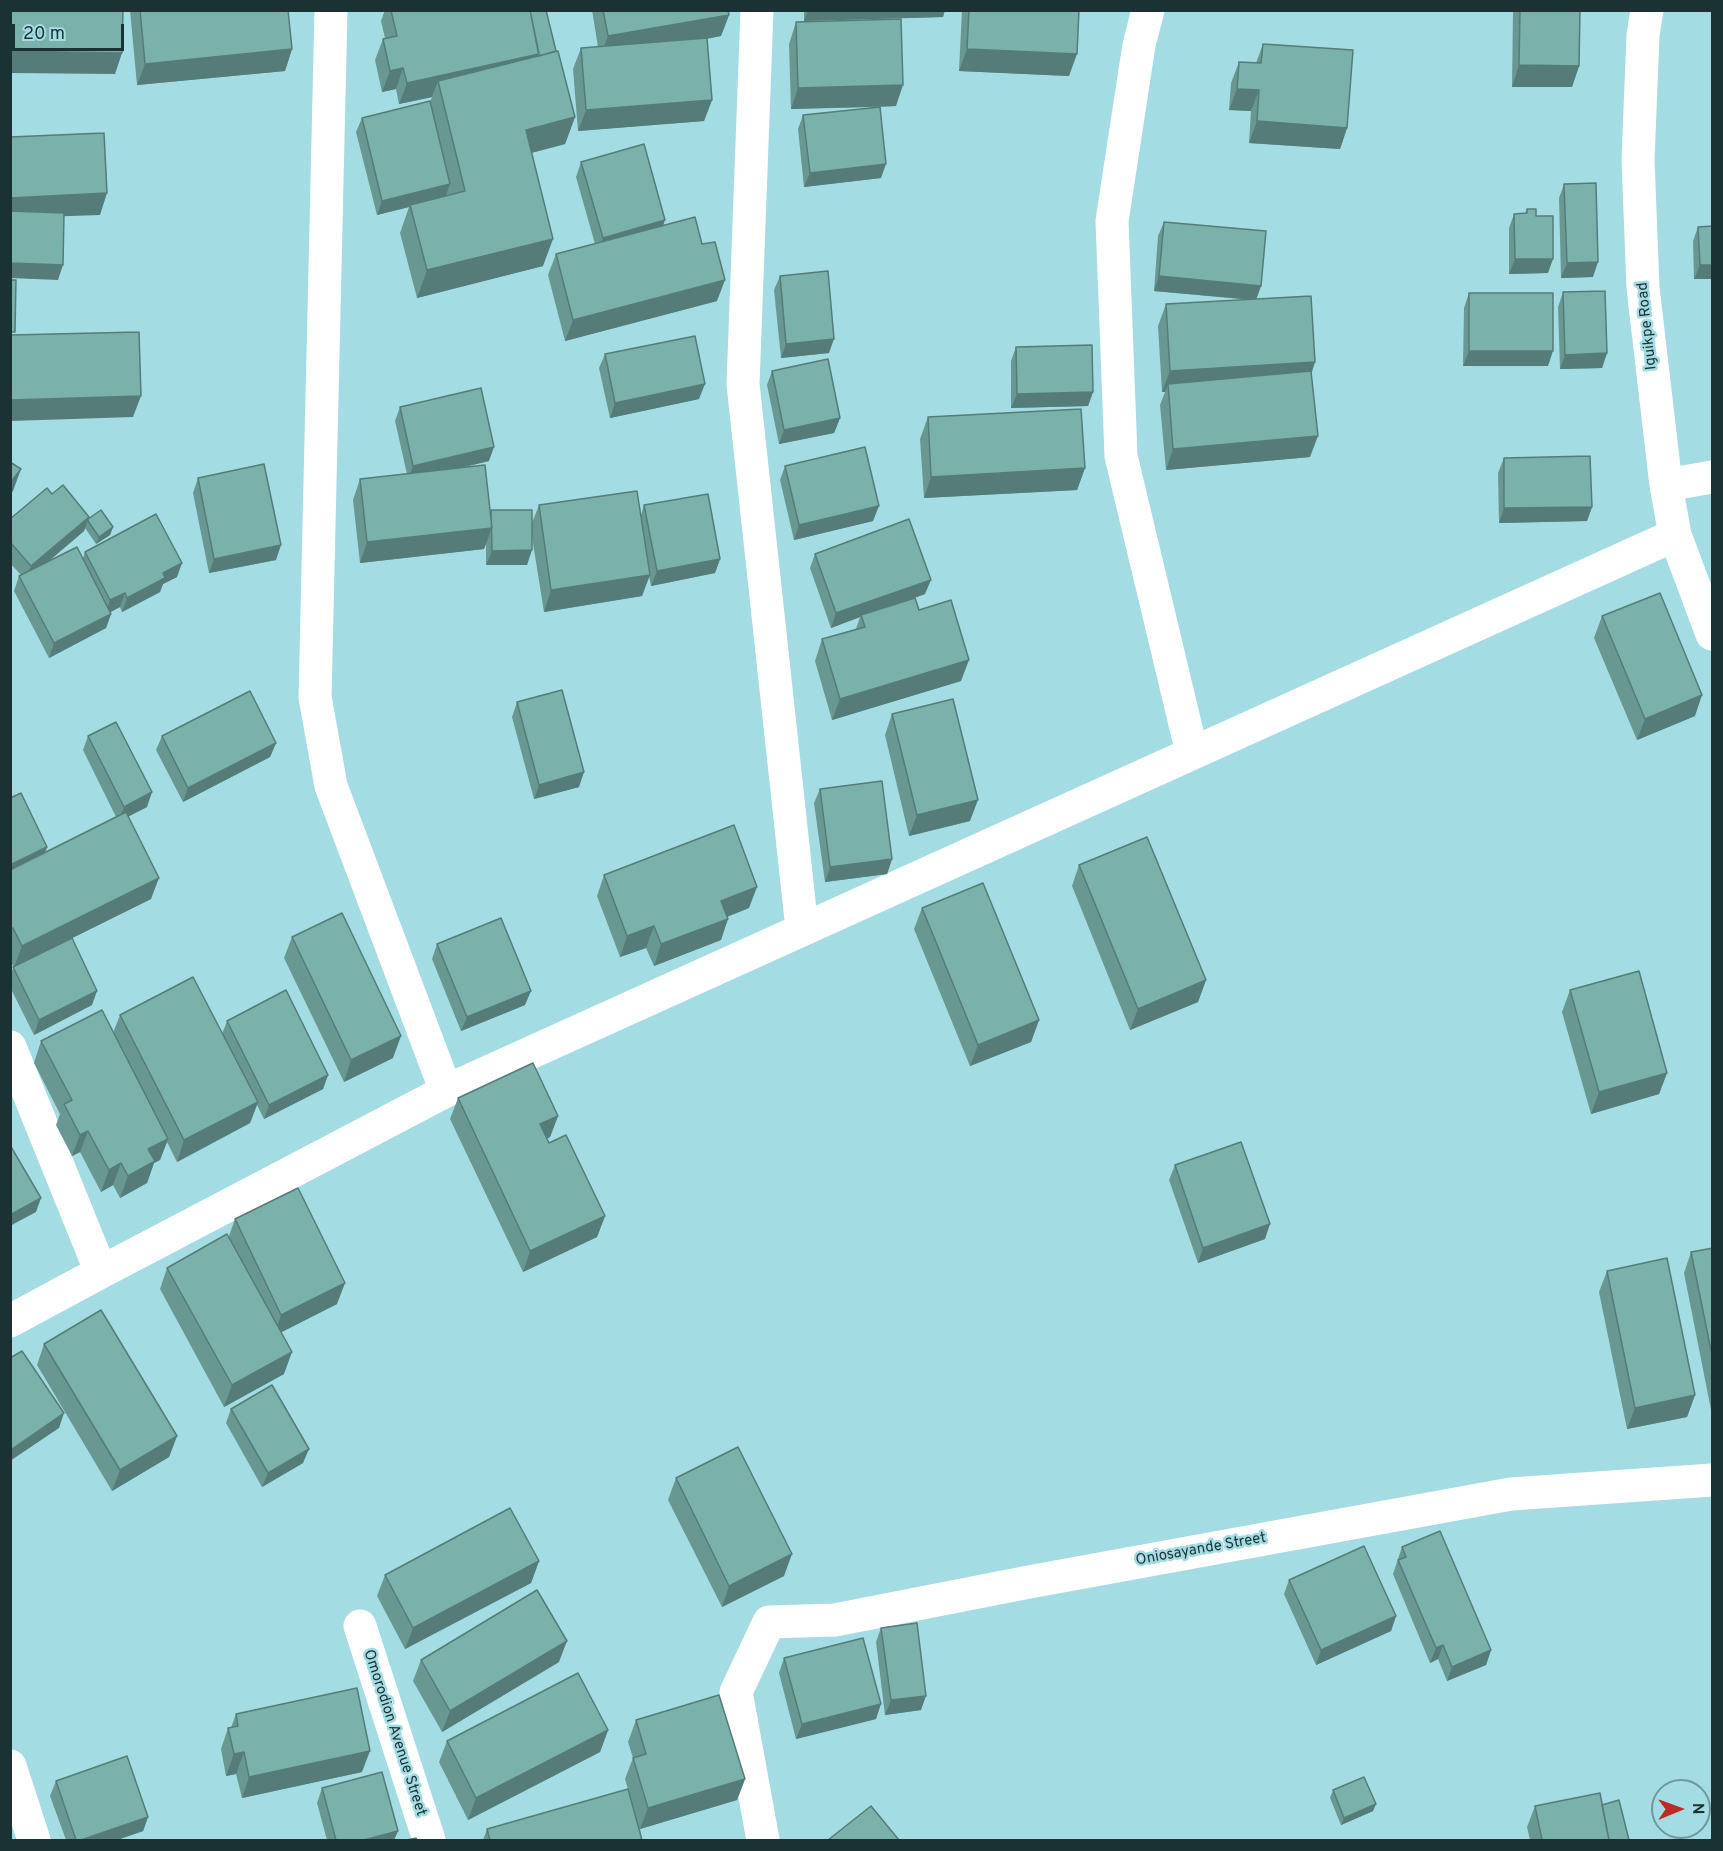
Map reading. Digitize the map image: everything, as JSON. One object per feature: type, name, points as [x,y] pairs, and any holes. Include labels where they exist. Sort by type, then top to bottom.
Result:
[{"type":"street","points":[[331,10],[315,697],[331,786],[446,1090]]},
{"type":"street","points":[[757,10],[743,384],[802,929]]},
{"type":"street","points":[[1148,10],[1139,45],[1112,221],[1121,456],[1192,753]]},
{"type":"street","name":"Iguikpe Road","points":[[1647,10],[1643,35],[1638,160],[1643,288],[1666,485],[1675,535],[1713,634]]},
{"type":"street","points":[[1666,485],[1713,477]]},
{"type":"street","points":[[10,1322],[446,1090],[1675,535]]},
{"type":"street","points":[[10,1047],[101,1272]]},
{"type":"street","name":"Oniosayande Street","points":[[763,1840],[736,1692],[769,1622],[835,1620],[1511,1494],[1713,1480]]},
{"type":"street","name":"Omorodion Avenue Street","points":[[360,1626],[429,1840]]},
{"type":"street","points":[[10,1766],[34,1840]]},
{"type":"building","points":[[10,10],[123,10],[122,53],[10,51]]},
{"type":"building","points":[[140,10],[288,10],[292,49],[145,64]]},
{"type":"building","points":[[391,10],[530,10],[539,54],[407,83],[403,68],[390,71],[383,39],[397,36]]},
{"type":"building","points":[[530,10],[546,10],[556,51],[539,56]]},
{"type":"building","points":[[603,10],[728,10],[729,15],[608,36]]},
{"type":"building","points":[[969,10],[1079,10],[1077,54],[967,49]]},
{"type":"building","points":[[1520,10],[1580,10],[1579,66],[1519,65]]},
{"type":"building","points":[[901,19],[903,85],[798,88],[796,22]]},
{"type":"building","points":[[707,38],[712,100],[586,110],[581,48]]},
{"type":"building","points":[[1263,44],[1353,50],[1347,128],[1257,121],[1259,90],[1237,89],[1239,62],[1261,63]]},
{"type":"building","points":[[558,51],[575,117],[526,130],[553,239],[427,270],[410,205],[465,191],[438,81]]},
{"type":"building","points":[[430,101],[450,184],[382,201],[362,118]]},
{"type":"building","points":[[880,107],[886,164],[810,173],[803,115]]},
{"type":"building","points":[[104,133],[107,193],[10,198],[10,137]]},
{"type":"building","points":[[644,144],[665,220],[603,238],[581,162]]},
{"type":"building","points":[[1596,183],[1598,262],[1567,263],[1564,184]]},
{"type":"building","points":[[1527,209],[1536,209],[1536,216],[1553,216],[1553,259],[1515,259],[1514,214],[1527,213]]},
{"type":"building","points":[[10,211],[64,213],[63,265],[10,263]]},
{"type":"building","points":[[695,217],[702,244],[715,242],[725,280],[573,320],[556,254]]},
{"type":"building","points":[[1164,222],[1266,231],[1261,286],[1159,276]]},
{"type":"building","points":[[1713,226],[1713,265],[1700,265],[1698,227]]},
{"type":"building","points":[[828,271],[834,339],[786,344],[780,276]]},
{"type":"building","points":[[10,280],[16,280],[15,332],[10,332]]},
{"type":"building","points":[[1605,291],[1607,353],[1565,355],[1563,292]]},
{"type":"building","points":[[1469,293],[1553,293],[1553,351],[1469,351]]},
{"type":"building","points":[[1311,296],[1315,362],[1170,371],[1166,304]]},
{"type":"building","points":[[139,332],[141,396],[10,400],[10,335]]},
{"type":"building","points":[[695,336],[705,384],[615,403],[605,354]]},
{"type":"building","points":[[1092,345],[1093,392],[1017,394],[1016,347]]},
{"type":"building","points":[[828,359],[840,418],[784,430],[772,371]]},
{"type":"building","points":[[1311,371],[1318,436],[1173,449],[1168,384]]},
{"type":"building","points":[[481,388],[494,447],[413,466],[400,407]]},
{"type":"building","points":[[1081,409],[1085,468],[931,477],[928,417]]},
{"type":"building","points":[[865,447],[879,506],[799,525],[785,466]]},
{"type":"building","points":[[1590,456],[1592,507],[1504,508],[1504,458]]},
{"type":"building","points":[[10,462],[21,469],[10,483]]},
{"type":"building","points":[[264,464],[281,545],[214,559],[198,478]]},
{"type":"building","points":[[485,465],[492,528],[367,542],[360,479]]},
{"type":"building","points":[[63,485],[89,517],[31,566],[10,542],[10,519],[47,488],[52,494]]},
{"type":"building","points":[[637,491],[650,575],[551,590],[539,505]]},
{"type":"building","points":[[708,494],[720,559],[657,571],[644,505]]},
{"type":"building","points":[[101,510],[113,527],[99,537],[88,519]]},
{"type":"building","points":[[491,510],[532,510],[532,550],[492,551]]},
{"type":"building","points":[[156,514],[182,563],[163,573],[165,578],[127,598],[125,593],[110,600],[85,552]]},
{"type":"building","points":[[909,519],[931,580],[836,613],[815,554]]},
{"type":"building","points":[[77,547],[111,614],[54,643],[19,576]]},
{"type":"building","points":[[1660,593],[1702,695],[1645,719],[1602,616]]},
{"type":"building","points":[[915,598],[919,610],[951,600],[969,660],[840,699],[822,639],[865,627],[861,615]]},
{"type":"building","points":[[562,690],[584,772],[539,785],[517,702]]},
{"type":"building","points":[[250,691],[276,743],[188,788],[162,736]]},
{"type":"building","points":[[953,699],[978,800],[917,815],[892,714]]},
{"type":"building","points":[[116,722],[152,792],[124,807],[88,736]]},
{"type":"building","points":[[882,781],[892,859],[830,867],[820,789]]},
{"type":"building","points":[[21,793],[47,847],[10,865],[10,798]]},
{"type":"building","points":[[126,812],[159,878],[22,946],[13,928],[10,929],[10,870]]},
{"type":"building","points":[[734,825],[757,887],[721,901],[728,919],[661,944],[654,926],[627,936],[604,875]]},
{"type":"building","points":[[1147,837],[1206,980],[1138,1009],[1079,865]]},
{"type":"building","points":[[983,883],[1039,1020],[978,1045],[922,908]]},
{"type":"building","points":[[342,913],[401,1036],[351,1060],[292,937]]},
{"type":"building","points":[[501,918],[531,991],[467,1017],[437,944]]},
{"type":"building","points":[[72,938],[97,991],[39,1020],[13,967]]},
{"type":"building","points":[[1639,971],[1667,1073],[1599,1092],[1570,990]]},
{"type":"building","points":[[193,977],[258,1102],[184,1140],[120,1015]]},
{"type":"building","points":[[286,990],[328,1075],[269,1105],[227,1021]]},
{"type":"building","points":[[102,1010],[168,1139],[148,1149],[155,1161],[128,1176],[121,1163],[109,1170],[88,1131],[80,1135],[64,1104],[72,1100],[41,1041]]},
{"type":"building","points":[[533,1063],[558,1116],[540,1124],[549,1143],[566,1135],[605,1216],[530,1251],[458,1098]]},
{"type":"building","points":[[1241,1142],[1270,1224],[1203,1248],[1175,1165]]},
{"type":"building","points":[[10,1145],[41,1198],[10,1215]]},
{"type":"building","points":[[298,1188],[345,1283],[281,1315],[235,1219]]},
{"type":"building","points":[[227,1234],[292,1352],[232,1385],[167,1268]]},
{"type":"building","points":[[1713,1248],[1713,1360],[1691,1252]]},
{"type":"building","points":[[1667,1258],[1695,1395],[1635,1408],[1607,1271]]},
{"type":"building","points":[[101,1310],[177,1436],[120,1470],[44,1344]]},
{"type":"building","points":[[22,1351],[64,1413],[12,1449],[10,1447],[10,1358]]},
{"type":"building","points":[[272,1385],[309,1449],[268,1473],[231,1409]]},
{"type":"building","points":[[738,1447],[792,1554],[729,1586],[676,1478]]},
{"type":"building","points":[[510,1508],[539,1561],[413,1628],[385,1575]]},
{"type":"building","points":[[1440,1531],[1491,1650],[1452,1667],[1443,1645],[1436,1648],[1398,1560],[1406,1557],[1402,1547]]},
{"type":"building","points":[[1364,1546],[1396,1616],[1321,1650],[1289,1580]]},
{"type":"building","points":[[537,1590],[567,1641],[450,1711],[421,1660]]},
{"type":"building","points":[[917,1623],[926,1696],[891,1700],[881,1628]]},
{"type":"building","points":[[863,1638],[881,1704],[802,1724],[784,1658]]},
{"type":"building","points":[[578,1673],[608,1730],[476,1798],[447,1741]]},
{"type":"building","points":[[357,1688],[370,1751],[249,1777],[244,1752],[234,1754],[228,1728],[238,1726],[236,1714]]},
{"type":"building","points":[[719,1695],[745,1779],[648,1808],[633,1758],[646,1754],[636,1720]]},
{"type":"building","points":[[127,1756],[148,1817],[76,1840],[56,1781]]},
{"type":"building","points":[[382,1772],[398,1831],[364,1840],[336,1840],[322,1788]]},
{"type":"building","points":[[1364,1777],[1376,1804],[1344,1818],[1333,1790]]},
{"type":"building","points":[[628,1789],[642,1840],[490,1840],[487,1829]]},
{"type":"building","points":[[1600,1793],[1609,1840],[1542,1840],[1535,1806]]},
{"type":"building","points":[[1619,1800],[1629,1840],[1609,1840],[1602,1805]]},
{"type":"building","points":[[871,1806],[899,1840],[828,1840]]}]
